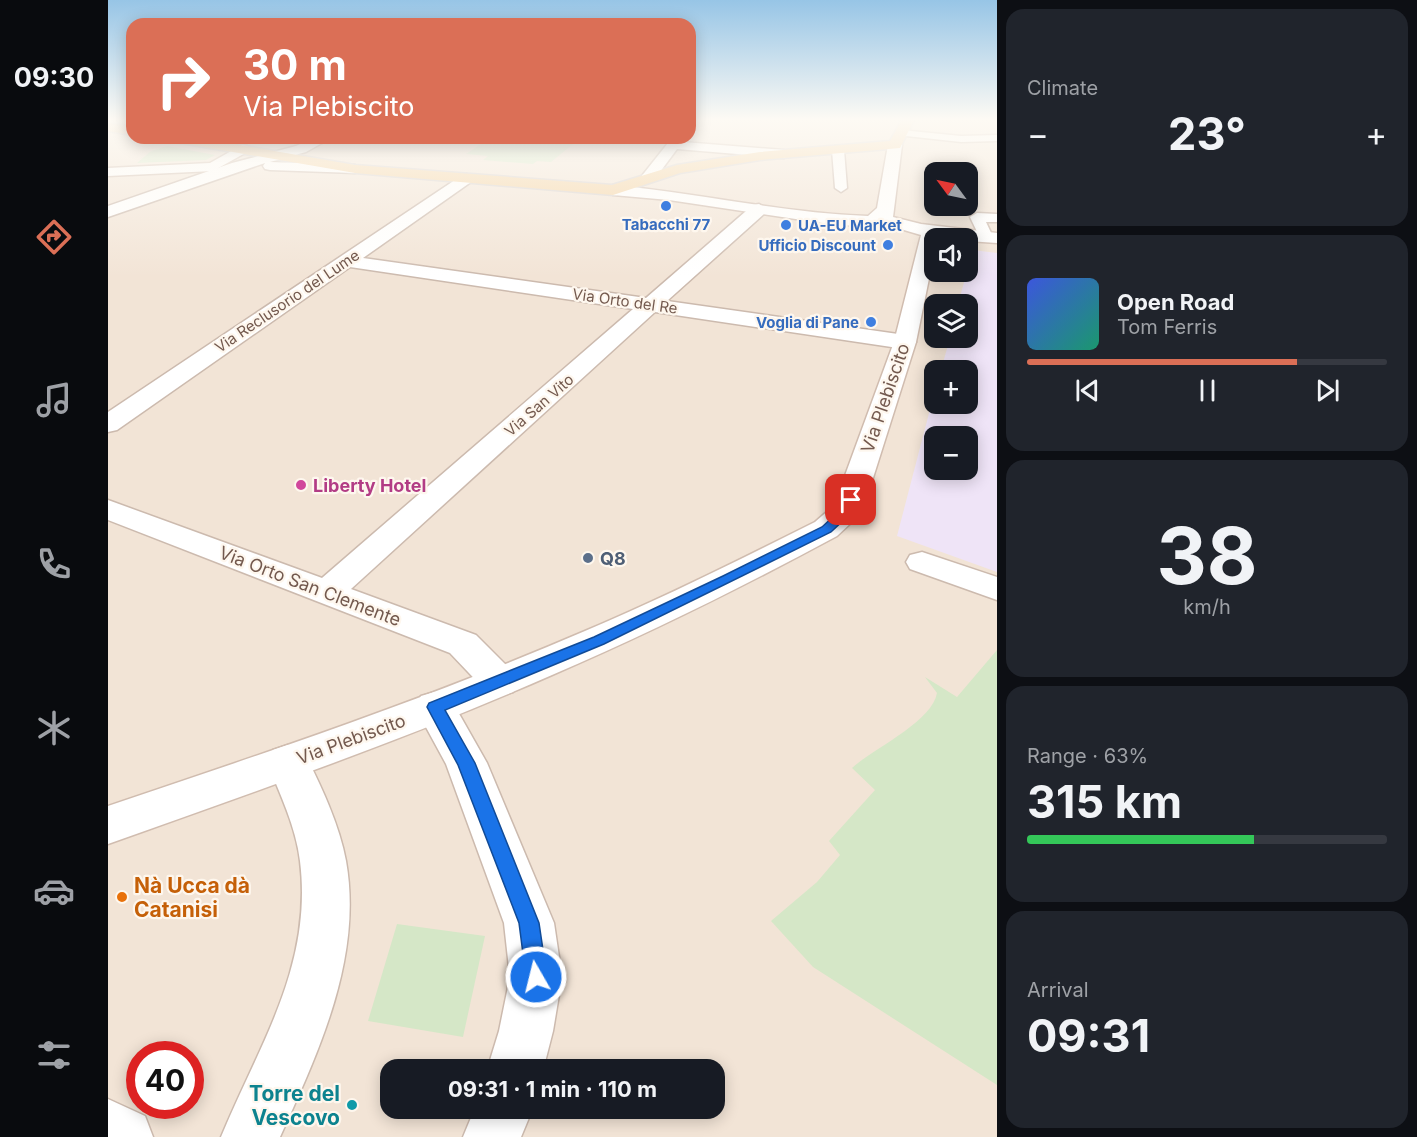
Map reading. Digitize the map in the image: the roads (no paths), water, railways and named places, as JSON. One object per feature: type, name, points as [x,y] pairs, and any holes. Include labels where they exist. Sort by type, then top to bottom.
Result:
[{"type":"main road","points":[[378,171],[613,190],[670,171]]},
{"type":"street","points":[[108,172],[128,171]]},
{"type":"street","points":[[108,212],[223,171]]},
{"type":"street","points":[[650,177],[654,171]]},
{"type":"street","points":[[840,171],[841,188]]},
{"type":"street","points":[[890,217],[895,171]]},
{"type":"street","name":"Via Reclusorio del Lume","points":[[108,424],[466,179]]},
{"type":"street","points":[[613,190],[669,195],[755,212],[836,220],[872,221],[890,217],[993,240]]},
{"type":"street","name":"Via San Vito","points":[[327,592],[755,212]]},
{"type":"street","points":[[993,240],[977,217],[997,218]]},
{"type":"street","points":[[836,220],[924,236]]},
{"type":"street","points":[[978,241],[993,240]]},
{"type":"street","name":"Via Orto del Re","points":[[346,261],[905,342]]},
{"type":"street","name":"Via Plebiscito","points":[[108,825],[288,762],[500,682],[599,640],[826,530],[842,515],[851,500],[905,342],[924,276]]},
{"type":"street","name":"Via Orto San Clemente","points":[[108,509],[463,644],[500,682]]},
{"type":"street","points":[[922,562],[997,589]]},
{"type":"street","points":[[435,707],[466,763],[529,923],[536,977],[518,1059]]},
{"type":"street","points":[[250,1137],[275,1083],[317,977],[325,907],[323,862],[313,822],[288,762]]},
{"type":"street","points":[[492,1137],[499,1119]]},
{"type":"street","points":[[108,1128],[124,1137]]},
{"type":"place","name":"Tabacchi 77","points":[[666,206]]},
{"type":"place","name":"UA-EU Market","points":[[786,225]]},
{"type":"place","name":"Ufficio Discount","points":[[888,245]]},
{"type":"place","name":"Voglia di Pane","points":[[871,322]]},
{"type":"place","name":"Liberty Hotel","points":[[301,485]]},
{"type":"place","name":"Q8","points":[[588,558]]},
{"type":"place","name":"Nà Ucca dà Catanisi","points":[[122,897]]},
{"type":"place","name":"Torre del Vescovo","points":[[352,1105]]}]
